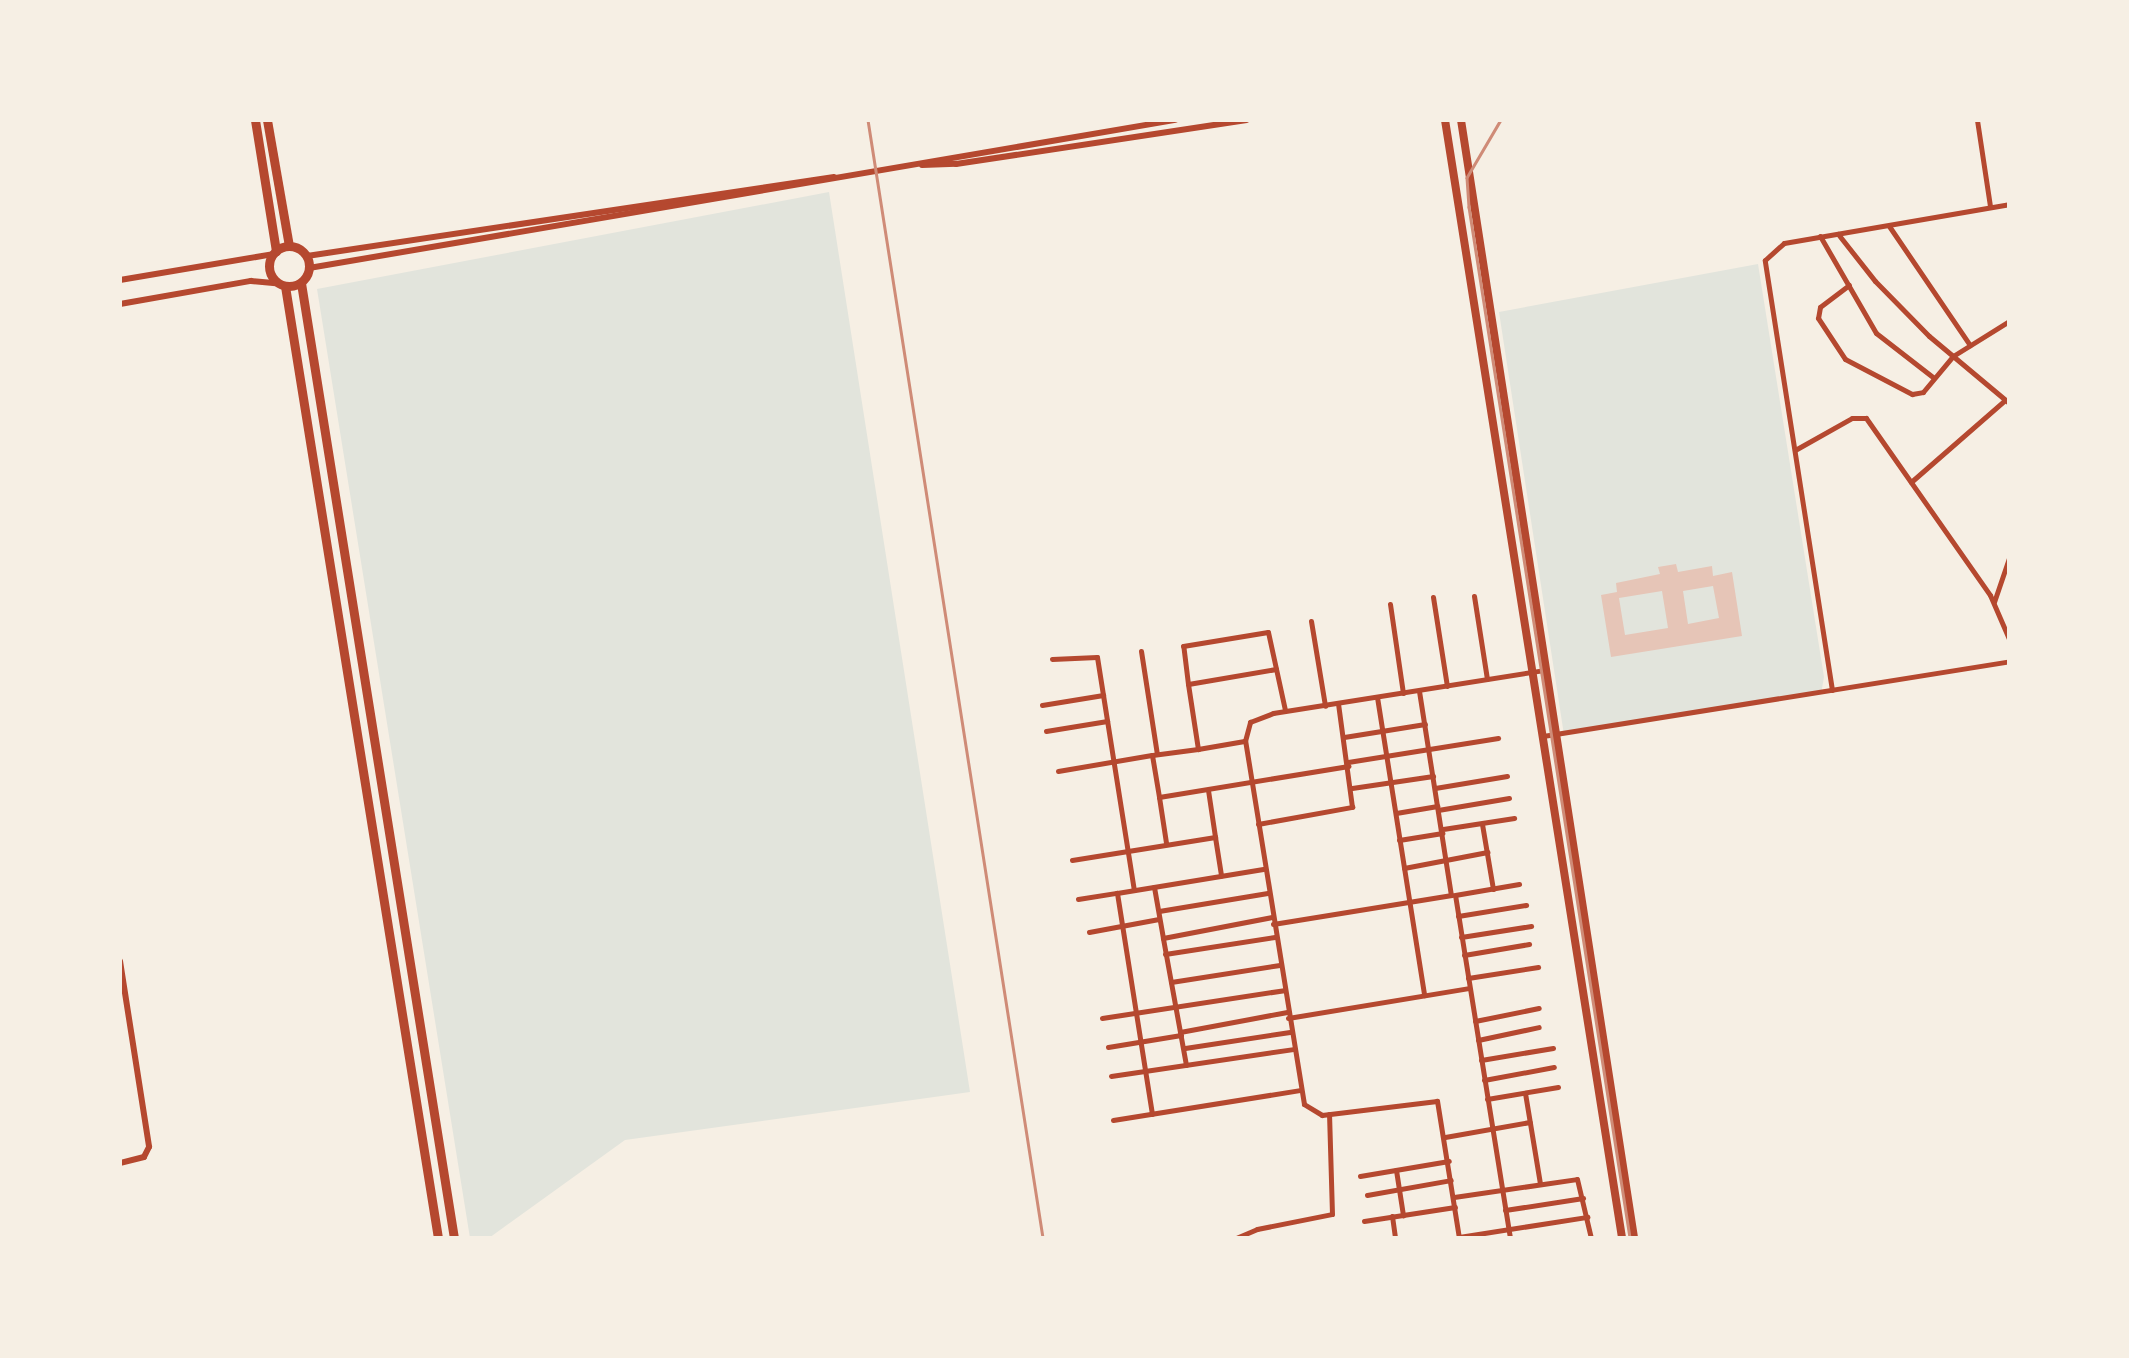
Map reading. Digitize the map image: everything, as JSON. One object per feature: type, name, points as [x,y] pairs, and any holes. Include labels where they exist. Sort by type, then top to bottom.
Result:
[{"type":"main road","points":[[255,120],[274,252],[268,269],[281,284],[438,1238]]},
{"type":"main road","points":[[268,120],[289,246]]},
{"type":"main road","points":[[1445,120],[1622,1238]]},
{"type":"main road","points":[[1461,120],[1634,1238]]},
{"type":"main road","points":[[274,252],[289,246]]},
{"type":"main road","points":[[289,246],[307,256],[309,268],[301,283],[454,1238]]},
{"type":"main road","points":[[281,284],[301,283]]},
{"type":"main road","points":[[341,634],[357,632]]},
{"type":"main road","points":[[400,1002],[416,999]]},
{"type":"street","points":[[309,268],[1175,120]]},
{"type":"street","points":[[909,165],[956,164],[1203,123],[1247,120]]},
{"type":"street","points":[[1977,120],[1990,206]]},
{"type":"street","points":[[307,256],[816,176],[841,177]]},
{"type":"street","points":[[1832,690],[1765,260],[1784,243],[2009,204]]},
{"type":"street","points":[[1889,226],[1970,345]]},
{"type":"street","points":[[1837,233],[1886,294],[2007,402],[1911,482]]},
{"type":"street","points":[[1820,236],[1876,333],[1934,378]]},
{"type":"street","points":[[120,280],[274,252]]},
{"type":"street","points":[[120,304],[250,280],[281,284]]},
{"type":"street","points":[[1849,285],[1820,307],[1816,315],[1845,359],[1912,394],[1923,392],[1953,356],[2009,321]]},
{"type":"street","points":[[1795,450],[1860,416],[1994,602],[2009,639]]},
{"type":"street","points":[[1994,602],[2009,558]]},
{"type":"street","points":[[2000,584],[2009,581]]},
{"type":"street","points":[[1474,596],[1487,680]]},
{"type":"street","points":[[1433,598],[1447,686]]},
{"type":"street","points":[[1390,604],[1404,693]]},
{"type":"street","points":[[1311,621],[1325,706]]},
{"type":"street","points":[[1198,749],[1182,646],[1268,632],[1285,710]]},
{"type":"street","points":[[1141,651],[1166,844]]},
{"type":"street","points":[[1052,659],[1096,654],[1134,890]]},
{"type":"street","points":[[1543,736],[2009,661]]},
{"type":"street","points":[[1188,684],[1276,670]]},
{"type":"street","points":[[1544,670],[1285,710],[1256,718],[1244,741],[1300,1090],[1312,1111],[1329,1114],[1433,1099],[1440,1107],[1459,1238],[1587,1217]]},
{"type":"street","points":[[1419,690],[1510,1238]]},
{"type":"street","points":[[1042,704],[1103,694]]},
{"type":"street","points":[[1376,698],[1424,995]]},
{"type":"street","points":[[1258,824],[1348,810],[1354,804],[1338,704]]},
{"type":"street","points":[[1046,731],[1107,721]]},
{"type":"street","points":[[1343,737],[1424,724]]},
{"type":"street","points":[[1159,797],[1498,738]]},
{"type":"street","points":[[1058,770],[1244,741]]},
{"type":"street","points":[[1351,788],[1433,776]]},
{"type":"street","points":[[1434,788],[1507,776]]},
{"type":"street","points":[[1208,789],[1221,876]]},
{"type":"street","points":[[1395,814],[1509,798]]},
{"type":"street","points":[[1399,840],[1514,818]]},
{"type":"street","points":[[1482,824],[1492,888]]},
{"type":"street","points":[[1072,860],[1215,836]]},
{"type":"street","points":[[1404,868],[1487,852]]},
{"type":"street","points":[[1078,899],[1265,869]]},
{"type":"street","points":[[1164,938],[1519,884]]},
{"type":"street","points":[[1154,887],[1186,1065]]},
{"type":"street","points":[[1117,893],[1152,1114]]},
{"type":"street","points":[[1089,932],[1268,893]]},
{"type":"street","points":[[1458,916],[1526,905]]},
{"type":"street","points":[[1462,937],[1531,926]]},
{"type":"street","points":[[1165,954],[1275,937]]},
{"type":"street","points":[[1464,955],[1530,944]]},
{"type":"street","points":[[120,961],[149,1147],[137,1161],[120,1163]]},
{"type":"street","points":[[1171,982],[1280,965]]},
{"type":"street","points":[[1468,978],[1538,966]]},
{"type":"street","points":[[1108,1046],[1470,988]]},
{"type":"street","points":[[1102,1018],[1284,990]]},
{"type":"street","points":[[1475,1021],[1539,1008]]},
{"type":"street","points":[[1478,1040],[1540,1027]]},
{"type":"street","points":[[1183,1048],[1290,1032]]},
{"type":"street","points":[[1481,1060],[1553,1048]]},
{"type":"street","points":[[1111,1076],[1293,1049]]},
{"type":"street","points":[[1484,1080],[1554,1067]]},
{"type":"street","points":[[1487,1099],[1558,1087]]},
{"type":"street","points":[[1113,1120],[1300,1090]]},
{"type":"street","points":[[1526,1092],[1540,1184]]},
{"type":"street","points":[[1236,1238],[1332,1214],[1329,1114]]},
{"type":"street","points":[[1445,1136],[1530,1122]]},
{"type":"street","points":[[1360,1176],[1449,1161]]},
{"type":"street","points":[[1396,1170],[1403,1214]]},
{"type":"street","points":[[1368,1195],[1451,1180]]},
{"type":"street","points":[[1454,1197],[1577,1180],[1589,1238]]},
{"type":"street","points":[[1505,1210],[1583,1198]]},
{"type":"street","points":[[1364,1221],[1456,1206]]},
{"type":"street","points":[[1392,1216],[1395,1238]]},
{"type":"shaded area","points":[[829,192],[970,1092],[625,1140],[489,1238],[470,1238],[317,289]]},
{"type":"shaded area","points":[[1758,264],[1824,677],[1821,694],[1564,735],[1499,312]]},
{"type":"building","points":[[1676,564],[1678,572],[1712,566],[1713,576],[1732,572],[1742,636],[1611,657],[1601,595],[1617,592],[1616,583],[1660,574],[1658,567]],"holes":[[[1713,586],[1719,618],[1688,624],[1683,591]],[[1662,591],[1668,628],[1625,635],[1619,598]]]},
{"type":"railway","points":[[868,120],[1043,1238]]},
{"type":"railway","points":[[1501,120],[1467,178],[1469,207],[1630,1238]]}]
